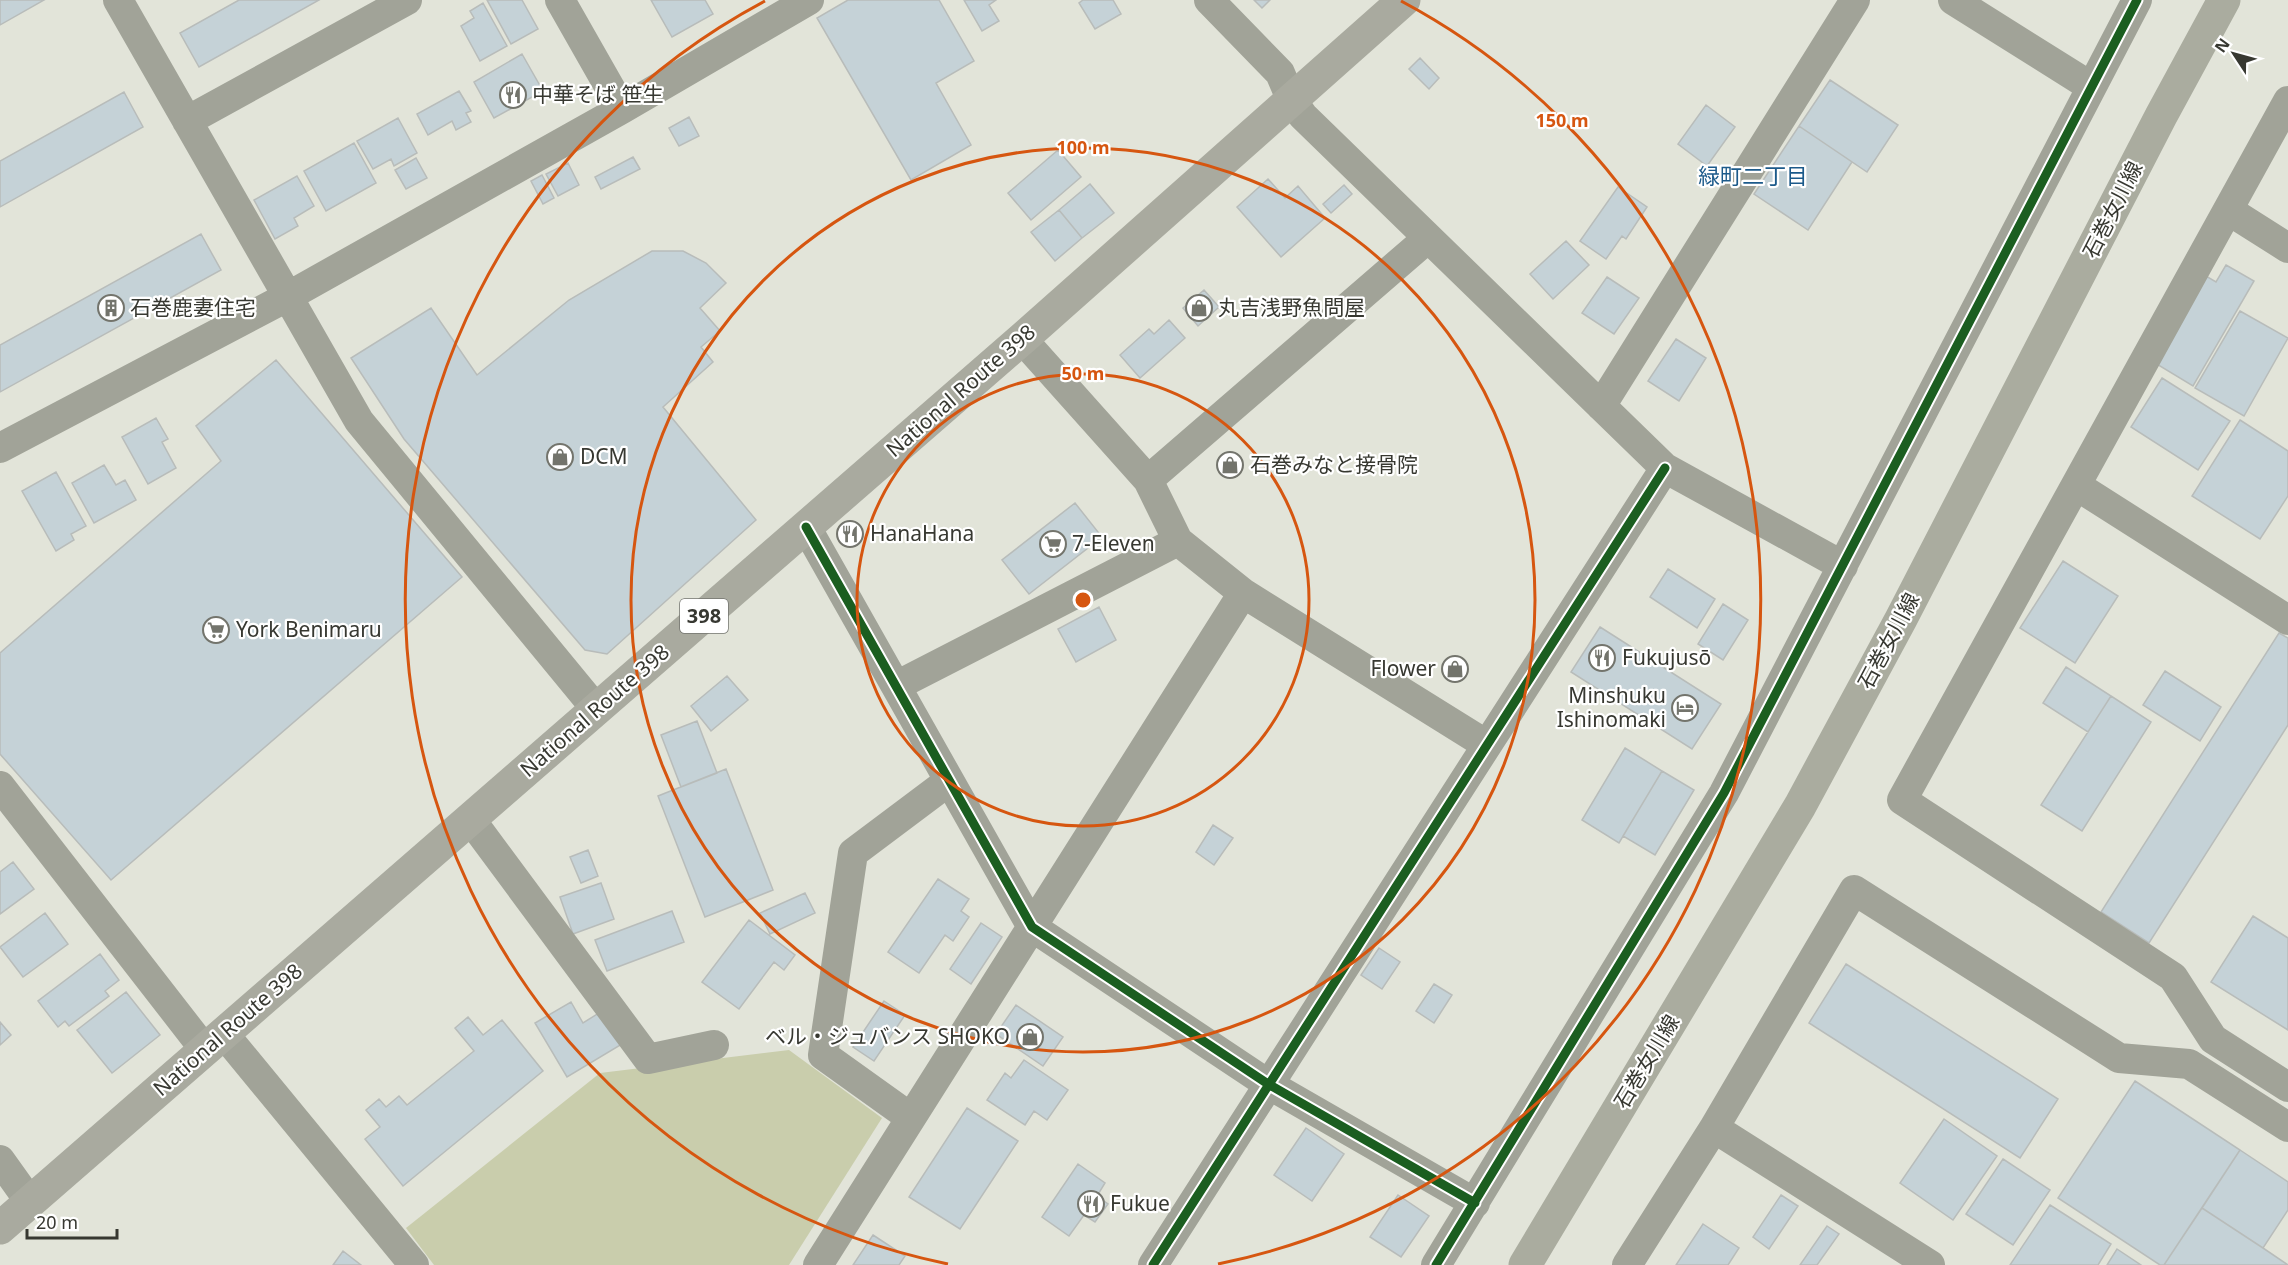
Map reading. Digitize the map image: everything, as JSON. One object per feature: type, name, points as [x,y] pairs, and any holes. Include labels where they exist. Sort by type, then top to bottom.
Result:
[{"type":"highway","name":"National Route 398","points":[[0,1228],[1022,339],[1404,0]]},
{"type":"main road","name":"石巻女川線","points":[[1525,1265],[1800,806],[1907,608],[2224,0]]},
{"type":"street","points":[[118,0],[359,421],[597,710]]},
{"type":"street","points":[[187,121],[407,0]]},
{"type":"street","points":[[560,0],[622,109]]},
{"type":"street","points":[[0,448],[287,297],[622,109],[809,0]]},
{"type":"street","points":[[1209,0],[1280,73],[1291,99],[1303,116],[1665,468],[1843,566]]},
{"type":"street","points":[[1601,406],[1855,0]]},
{"type":"street","points":[[1953,0],[2090,86]]},
{"type":"street","points":[[1436,1265],[1724,793],[2090,86],[2137,0]]},
{"type":"street","points":[[2288,101],[1902,800],[2173,977],[2213,1039],[2288,1087]]},
{"type":"street","points":[[2228,210],[2288,248]]},
{"type":"street","points":[[1148,480],[1428,238]]},
{"type":"street","points":[[1022,339],[1148,480],[1178,541],[1243,593],[1487,745]]},
{"type":"street","points":[[1153,1265],[1665,468]]},
{"type":"street","points":[[2077,486],[2288,620]]},
{"type":"street","points":[[806,527],[1032,927],[1268,1084],[1475,1203]]},
{"type":"street","points":[[896,686],[1178,541]]},
{"type":"street","points":[[818,1265],[1243,593]]},
{"type":"street","points":[[911,1118],[823,1055],[853,853],[949,781]]},
{"type":"street","points":[[0,786],[214,1042],[414,1265]]},
{"type":"street","points":[[471,820],[648,1059],[714,1045]]},
{"type":"street","points":[[1628,1265],[1714,1128],[1854,890],[2119,1058],[2188,1064],[2288,1127]]},
{"type":"street","points":[[1714,1128],[1930,1265]]},
{"type":"street","points":[[0,1160],[30,1202]]},
{"type":"green space","points":[[789,1050],[882,1118],[789,1265],[434,1265],[406,1228],[600,1073]]},
{"type":"building","points":[[0,0],[44,0],[0,25]]},
{"type":"building","points":[[239,0],[319,0],[199,67],[180,33]]},
{"type":"building","points":[[487,0],[522,0],[538,29],[511,44]]},
{"type":"building","points":[[651,0],[705,0],[713,14],[672,37]]},
{"type":"building","points":[[848,0],[939,0],[974,61],[936,83],[971,145],[911,180],[817,18]]},
{"type":"building","points":[[964,0],[996,0],[989,5],[999,21],[982,31]]},
{"type":"building","points":[[1083,0],[1113,0],[1121,14],[1095,29],[1079,3]]},
{"type":"building","points":[[1254,0],[1270,0],[1262,8]]},
{"type":"building","points":[[483,3],[507,46],[480,61],[461,26],[474,18],[470,11]]},
{"type":"building","points":[[522,54],[543,91],[494,118],[474,82]]},
{"type":"building","points":[[1420,58],[1439,78],[1429,89],[1409,69]]},
{"type":"building","points":[[1830,80],[1898,125],[1867,172],[1799,126]]},
{"type":"building","points":[[459,91],[471,111],[466,113],[471,122],[456,130],[452,121],[428,135],[417,114]]},
{"type":"building","points":[[124,92],[143,127],[0,207],[0,161]]},
{"type":"building","points":[[1706,105],[1735,127],[1707,166],[1678,144]]},
{"type":"building","points":[[689,117],[699,136],[679,146],[669,128]]},
{"type":"building","points":[[398,118],[417,153],[394,166],[391,159],[373,169],[357,141]]},
{"type":"building","points":[[1799,126],[1852,162],[1808,230],[1754,194]]},
{"type":"building","points":[[354,143],[376,183],[326,211],[304,171]]},
{"type":"building","points":[[1058,150],[1081,177],[1031,220],[1008,193]]},
{"type":"building","points":[[633,157],[640,169],[601,189],[595,177]]},
{"type":"building","points":[[416,158],[427,178],[406,189],[395,170]]},
{"type":"building","points":[[568,163],[579,185],[558,196],[546,174]]},
{"type":"building","points":[[542,175],[554,198],[543,204],[531,181]]},
{"type":"building","points":[[297,176],[314,206],[294,218],[298,226],[275,239],[254,200]]},
{"type":"building","points":[[1268,179],[1285,198],[1298,186],[1325,218],[1281,257],[1237,207]]},
{"type":"building","points":[[1090,184],[1114,213],[1082,238],[1059,210]]},
{"type":"building","points":[[1344,185],[1352,194],[1331,213],[1323,204]]},
{"type":"building","points":[[1618,187],[1647,207],[1626,239],[1622,236],[1606,259],[1580,241]]},
{"type":"building","points":[[1059,210],[1082,238],[1055,261],[1031,232]]},
{"type":"building","name":"石巻鹿妻住宅","points":[[201,234],[221,270],[0,392],[0,345]]},
{"type":"building","points":[[1566,241],[1589,265],[1553,299],[1530,274]]},
{"type":"building","points":[[652,251],[683,251],[706,263],[726,283],[700,308],[720,331],[701,347],[713,362],[663,407],[756,520],[607,654],[585,650],[404,439],[351,358],[431,308],[477,375],[569,300]]},
{"type":"building","points":[[2226,265],[2254,281],[2193,386],[2155,363],[2206,276],[2216,282]]},
{"type":"building","points":[[1607,277],[1639,298],[1614,334],[1582,313]]},
{"type":"building","points":[[1204,290],[1219,307],[1198,326],[1183,308]]},
{"type":"building","points":[[2240,311],[2288,338],[2244,416],[2195,388]]},
{"type":"building","points":[[1169,320],[1185,338],[1140,378],[1120,355],[1149,329],[1154,334]]},
{"type":"building","points":[[1676,339],[1706,358],[1679,401],[1648,381]]},
{"type":"building","points":[[276,360],[462,577],[111,880],[0,754],[0,653],[221,461],[196,426]]},
{"type":"building","points":[[2162,378],[2230,421],[2198,470],[2131,427]]},
{"type":"building","points":[[156,418],[168,439],[162,442],[176,468],[148,484],[122,437]]},
{"type":"building","points":[[2240,420],[2288,451],[2288,496],[2260,539],[2192,496]]},
{"type":"building","points":[[104,465],[116,485],[125,480],[136,500],[94,523],[72,483]]},
{"type":"building","points":[[56,472],[86,526],[71,534],[74,540],[56,551],[22,491]]},
{"type":"building","points":[[1075,503],[1102,537],[1029,594],[1002,560]]},
{"type":"building","points":[[2063,561],[2118,596],[2075,663],[2020,628]]},
{"type":"building","points":[[1668,569],[1715,599],[1697,628],[1650,597]]},
{"type":"building","points":[[1723,604],[1748,620],[1723,660],[1698,644]]},
{"type":"building","points":[[1099,607],[1116,640],[1076,662],[1058,629]]},
{"type":"building","points":[[1600,627],[1721,704],[1692,749],[1571,672]]},
{"type":"building","points":[[2279,633],[2288,638],[2288,725],[2149,943],[2101,912]]},
{"type":"building","points":[[2066,667],[2111,696],[2088,732],[2043,703]]},
{"type":"building","points":[[2165,671],[2221,707],[2200,741],[2143,705]]},
{"type":"building","points":[[727,676],[748,700],[711,731],[691,706]]},
{"type":"building","points":[[2111,696],[2151,722],[2082,831],[2041,805]]},
{"type":"building","points":[[697,721],[717,773],[681,787],[661,735]]},
{"type":"building","points":[[1625,748],[1662,771],[1619,843],[1582,820]]},
{"type":"building","points":[[726,769],[773,890],[705,917],[658,796]]},
{"type":"building","points":[[1662,771],[1694,790],[1655,855],[1623,836]]},
{"type":"building","points":[[1213,825],[1233,838],[1214,865],[1196,852]]},
{"type":"building","points":[[588,850],[598,876],[581,883],[570,857]]},
{"type":"building","points":[[13,862],[34,889],[0,914],[0,872]]},
{"type":"building","points":[[938,879],[969,899],[961,911],[969,917],[953,941],[945,935],[919,973],[888,952]]},
{"type":"building","points":[[601,883],[614,919],[573,934],[560,897]]},
{"type":"building","points":[[805,893],[815,913],[770,934],[760,913]]},
{"type":"building","points":[[672,911],[684,942],[607,971],[595,940]]},
{"type":"building","points":[[45,913],[68,944],[23,977],[0,947]]},
{"type":"building","points":[[2253,916],[2288,938],[2288,1030],[2211,982]]},
{"type":"building","points":[[749,920],[795,955],[784,970],[774,962],[739,1009],[702,982]]},
{"type":"building","points":[[981,923],[1002,937],[971,984],[950,969]]},
{"type":"building","points":[[1379,948],[1400,962],[1382,989],[1361,975]]},
{"type":"building","points":[[100,954],[119,980],[105,991],[109,996],[69,1026],[65,1021],[58,1027],[38,1001]]},
{"type":"building","points":[[1846,964],[2058,1099],[2020,1158],[1809,1023]]},
{"type":"building","points":[[1434,984],[1452,995],[1434,1023],[1416,1011]]},
{"type":"building","points":[[126,992],[160,1035],[112,1073],[77,1030]]},
{"type":"building","points":[[884,1001],[905,1015],[874,1061],[853,1047]]},
{"type":"building","points":[[571,1002],[583,1023],[602,1011],[622,1044],[567,1077],[535,1023]]},
{"type":"building","points":[[1016,1005],[1063,1037],[1043,1066],[996,1034]]},
{"type":"building","points":[[468,1017],[483,1035],[502,1020],[543,1071],[403,1186],[365,1139],[380,1127],[366,1110],[379,1099],[386,1107],[399,1096],[407,1105],[474,1051],[455,1028]]},
{"type":"building","points":[[0,1022],[11,1035],[0,1045]]},
{"type":"building","points":[[1024,1060],[1068,1090],[1047,1120],[1034,1111],[1025,1125],[987,1100],[1005,1073],[1011,1078]]},
{"type":"building","points":[[2135,1081],[2240,1150],[2164,1265],[2160,1265],[2058,1198]]},
{"type":"building","points":[[967,1108],[1018,1141],[960,1229],[909,1197]]},
{"type":"building","points":[[1944,1119],[1997,1156],[1953,1220],[1900,1183]]},
{"type":"building","points":[[1306,1128],[1344,1154],[1312,1201],[1274,1175]]},
{"type":"building","points":[[2240,1150],[2288,1182],[2288,1210],[2263,1248],[2202,1208]]},
{"type":"building","points":[[2003,1159],[2050,1190],[2013,1245],[1966,1214]]},
{"type":"building","points":[[1078,1164],[1105,1183],[1097,1196],[1108,1204],[1095,1222],[1084,1215],[1069,1236],[1042,1217]]},
{"type":"building","points":[[1398,1195],[1429,1216],[1401,1257],[1370,1237]]},
{"type":"building","points":[[1781,1195],[1798,1206],[1769,1249],[1753,1237]]},
{"type":"building","points":[[2050,1205],[2111,1244],[2098,1265],[2010,1265]]},
{"type":"building","points":[[2202,1208],[2263,1248],[2288,1265],[2164,1265]]},
{"type":"building","points":[[1703,1224],[1739,1248],[1728,1265],[1676,1265]]},
{"type":"building","points":[[1827,1226],[1839,1234],[1817,1265],[1800,1265]]},
{"type":"building","points":[[873,1235],[905,1256],[899,1265],[853,1265]]},
{"type":"building","points":[[2117,1249],[2141,1265],[2107,1265]]},
{"type":"building","points":[[343,1251],[361,1265],[333,1265]]},
{"type":"cycle path","points":[[1436,1265],[1724,793],[2137,0]]},
{"type":"cycle path","points":[[1153,1265],[1665,468]]},
{"type":"cycle path","points":[[806,527],[1032,927],[1268,1084],[1475,1203]]},
{"type":"place","name":"中華そば 笹生","points":[[513,95]]},
{"type":"place","name":"石巻鹿妻住宅","points":[[111,308]]},
{"type":"place","name":"丸吉浅野魚問屋","points":[[1199,308]]},
{"type":"place","name":"DCM","points":[[560,457]]},
{"type":"place","name":"石巻みなと接骨院","points":[[1230,465]]},
{"type":"place","name":"HanaHana","points":[[850,534]]},
{"type":"place","name":"7-Eleven","points":[[1053,544]]},
{"type":"place","name":"York Benimaru","points":[[216,630]]},
{"type":"place","name":"Fukujusō","points":[[1602,658]]},
{"type":"place","name":"Flower","points":[[1455,669]]},
{"type":"place","name":"Minshuku Ishinomaki","points":[[1685,708]]},
{"type":"place","name":"ベル・ジュバンス SHOKO","points":[[1030,1037]]},
{"type":"place","name":"Fukue","points":[[1091,1204]]},
{"type":"district","name":"緑町二丁目","points":[[1753,176]]}]
